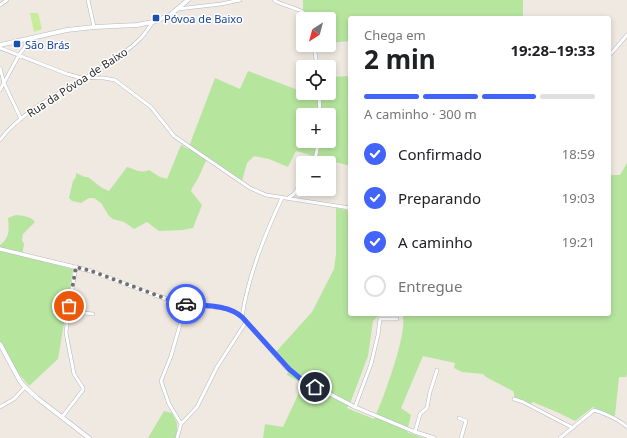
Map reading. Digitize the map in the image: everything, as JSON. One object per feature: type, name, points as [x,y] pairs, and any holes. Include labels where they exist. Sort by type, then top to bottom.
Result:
[{"type":"main road","points":[[0,46],[67,30],[137,25],[153,22],[170,15],[188,0]]},
{"type":"main road","points":[[0,344],[20,381],[25,387],[89,438]]},
{"type":"street","points":[[0,5],[7,0]]},
{"type":"street","points":[[88,0],[94,27]]},
{"type":"street","points":[[177,9],[221,4],[240,0]]},
{"type":"street","points":[[274,0],[303,12]]},
{"type":"street","name":"Rua da Póvoa de Baixo","points":[[0,140],[21,119],[54,95],[86,77],[129,49],[141,38],[153,22]]},
{"type":"street","points":[[611,54],[627,35]]},
{"type":"street","points":[[0,90],[19,55],[31,39]]},
{"type":"street","points":[[0,46],[67,74],[78,77],[115,80],[150,107],[174,136],[250,188],[266,195],[348,208]]},
{"type":"street","points":[[0,68],[4,83],[21,119]]},
{"type":"street","points":[[288,198],[294,194],[296,190]]},
{"type":"street","points":[[242,317],[245,297],[253,268],[273,216],[282,198]]},
{"type":"street","points":[[0,249],[91,271],[172,301],[225,308],[234,311],[242,317],[286,367],[301,379],[354,407],[415,432],[434,438]]},
{"type":"street","points":[[62,417],[84,390],[74,374],[66,335],[68,311],[76,267]]},
{"type":"street","points":[[181,424],[169,404],[161,381],[171,356],[186,304]]},
{"type":"street","points":[[68,311],[93,314]]},
{"type":"street","points":[[354,407],[371,364],[380,319],[397,319]]},
{"type":"street","points":[[177,438],[181,424],[197,407],[217,367],[246,322]]},
{"type":"street","points":[[415,432],[420,414],[426,408],[437,370]]},
{"type":"street","points":[[0,407],[14,399],[25,387]]},
{"type":"street","points":[[514,399],[523,402],[573,428]]},
{"type":"street","points":[[560,438],[594,410],[602,412],[623,422],[627,427]]},
{"type":"street","points":[[459,418],[466,421],[461,438]]},
{"type":"green space","points":[[303,0],[523,0],[523,16],[348,16],[348,41],[336,42],[336,12],[305,12],[303,9]]},
{"type":"green space","points":[[30,13],[38,13],[42,29],[34,32]]},
{"type":"green space","points":[[248,71],[296,89],[296,100],[336,100],[336,77],[348,76],[348,166],[336,162],[336,156],[313,156],[296,151],[288,167],[269,159],[254,156],[247,163],[242,181],[208,158],[191,191],[202,205],[193,228],[183,230],[159,231],[147,222],[134,229],[124,222],[113,219],[109,216],[101,203],[94,198],[89,198],[81,203],[72,201],[69,198],[76,173],[88,177],[102,188],[109,191],[127,167],[140,171],[149,170],[160,177],[167,179],[181,145],[188,149],[215,78],[240,89]]},
{"type":"green space","points":[[627,163],[627,374],[626,377],[619,377],[614,417],[593,407],[575,421],[533,402],[531,404],[514,397],[513,391],[483,374],[462,372],[454,368],[455,363],[423,356],[401,408],[411,415],[407,432],[424,438],[263,438],[265,424],[283,427],[303,384],[287,375],[289,367],[275,353],[312,312],[334,269],[336,254],[336,208],[348,211],[348,316],[380,316],[373,321],[368,356],[347,408],[374,419],[383,398],[399,349],[403,322],[402,316],[611,316],[611,175],[620,175]]},
{"type":"green space","points":[[16,215],[29,217],[35,222],[23,234],[22,240],[24,244],[22,256],[73,269],[58,359],[29,386],[15,369],[0,343],[0,245],[6,239],[8,233],[8,218]]},
{"type":"green space","points":[[164,411],[172,413],[177,423],[177,438],[148,438]]},
{"type":"way so far","points":[[69,306],[76,267],[91,271],[172,301],[186,304]]},
{"type":"place","name":"Póvoa de Baixo","points":[[156,18]]},
{"type":"place","name":"São Brás","points":[[17,44]]},
{"type":"route","points":[[186,304],[225,308],[234,311],[242,317],[289,369],[301,379],[315,387]]}]
